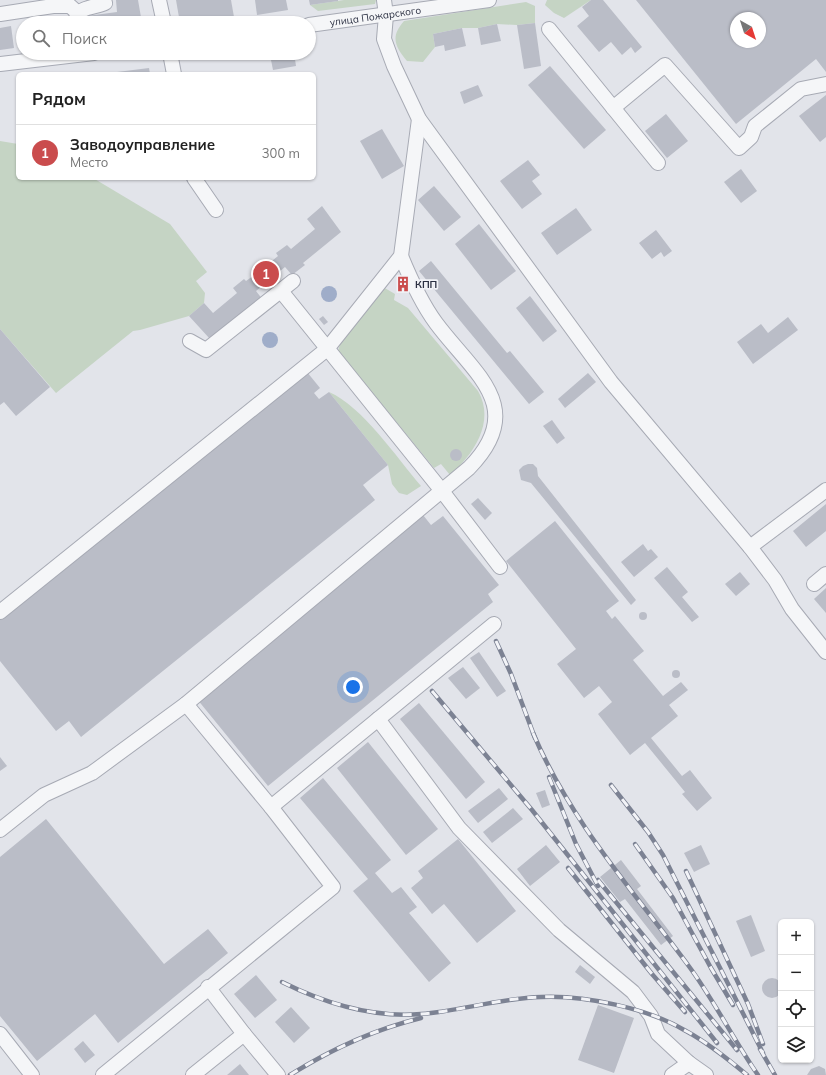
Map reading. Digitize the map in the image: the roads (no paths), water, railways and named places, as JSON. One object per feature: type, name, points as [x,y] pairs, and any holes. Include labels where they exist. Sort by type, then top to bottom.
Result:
[{"type":"street","points":[[79,16],[88,6],[100,6],[105,3],[104,0]]},
{"type":"street","points":[[159,0],[162,16]]},
{"type":"street","points":[[384,0],[386,15],[384,39],[394,66],[419,119],[611,382],[750,547],[774,580],[792,609],[826,652]]},
{"type":"street","name":"улица Пожарского","points":[[316,24],[489,0]]},
{"type":"street","points":[[0,14],[53,6],[70,6],[76,16]]},
{"type":"street","points":[[549,29],[658,163]]},
{"type":"street","points":[[0,64],[32,60]]},
{"type":"street","points":[[171,60],[174,72]]},
{"type":"street","points":[[614,108],[665,65],[739,148],[751,137],[755,126],[801,89],[826,84]]},
{"type":"street","points":[[0,612],[327,349],[401,256],[419,119]]},
{"type":"street","points":[[195,180],[216,210]]},
{"type":"street","points":[[0,830],[44,795],[92,773],[186,704],[469,468],[483,451],[492,433],[496,408],[492,395],[488,387],[436,323],[401,256]]},
{"type":"street","points":[[190,341],[206,350],[293,281]]},
{"type":"street","points":[[281,291],[442,491],[500,567]]},
{"type":"street","points":[[750,547],[826,490]]},
{"type":"street","points":[[814,584],[826,574]]},
{"type":"street","points":[[271,807],[494,624]]},
{"type":"street","points":[[103,1075],[208,987],[333,887],[271,807],[186,704]]},
{"type":"street","points":[[378,719],[459,828],[559,930],[633,992],[651,1016],[658,1034],[689,1063],[706,1075]]},
{"type":"street","points":[[208,987],[278,1075]]},
{"type":"street","points":[[0,1034],[32,1075]]},
{"type":"street","points":[[193,1075],[244,1034]]},
{"type":"street","points":[[672,1075],[689,1063]]},
{"type":"water","points":[[329,286],[336,291],[337,294],[332,301],[329,302],[322,297],[321,294],[326,287]]},
{"type":"water","points":[[270,332],[277,337],[278,340],[273,347],[270,348],[263,343],[262,340],[267,333]]},
{"type":"railway","points":[[496,641],[511,674],[535,738]]},
{"type":"railway","points":[[432,691],[532,810],[717,1043]]},
{"type":"railway","points":[[533,733],[565,796],[603,854],[688,965],[758,1075]]},
{"type":"railway","points":[[549,777],[576,844],[598,886]]},
{"type":"railway","points":[[611,785],[648,832],[663,855],[763,1053]]},
{"type":"railway","points":[[635,844],[673,898],[733,1005]]},
{"type":"railway","points":[[568,868],[652,974],[685,1012]]},
{"type":"railway","points":[[686,871],[748,1004],[763,1044]]},
{"type":"railway","points":[[598,880],[737,1050]]},
{"type":"railway","points":[[282,982],[298,990],[332,1002],[385,1014],[421,1014],[511,1000],[541,997],[576,998],[596,1001],[635,1010],[671,1023],[702,1041],[747,1075]]},
{"type":"railway","points":[[290,1075],[353,1041],[387,1028],[421,1018]]},
{"type":"railway","points":[[760,1049],[775,1075]]},
{"type":"place","name":"Заводоуправление","points":[[266,274]]},
{"type":"place","name":"КПП","points":[[403,284]]}]
